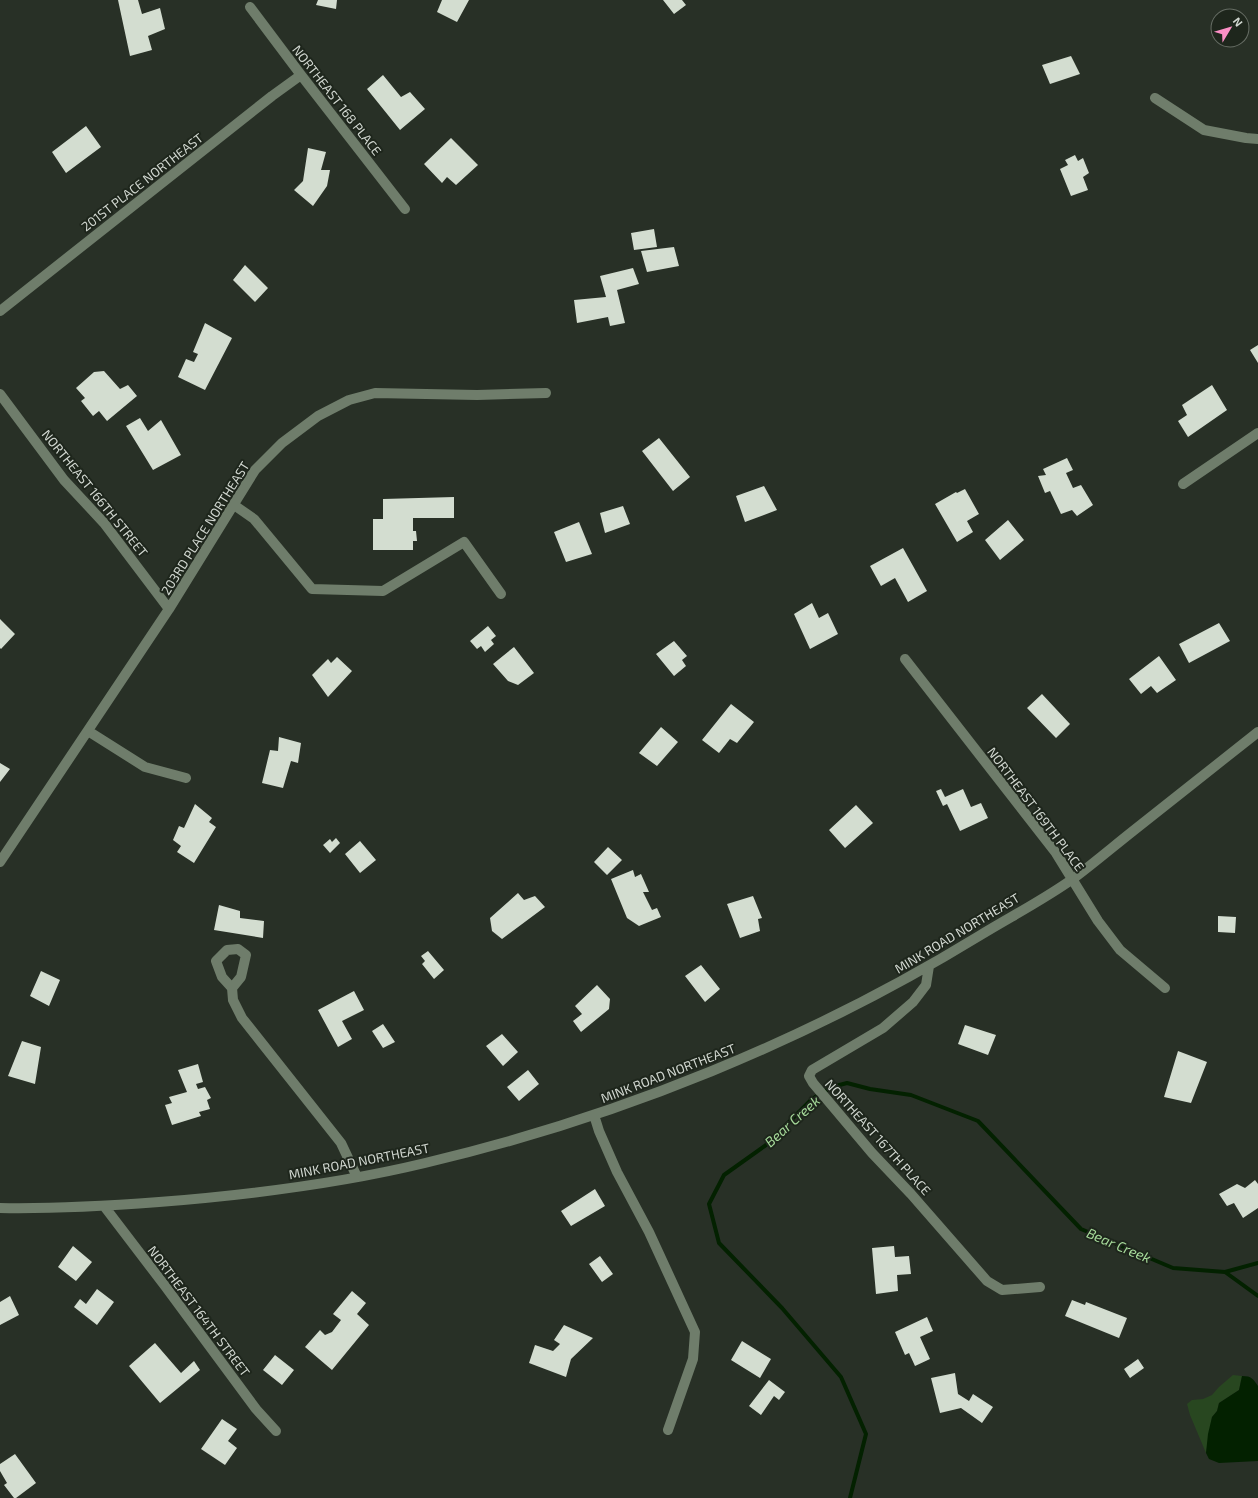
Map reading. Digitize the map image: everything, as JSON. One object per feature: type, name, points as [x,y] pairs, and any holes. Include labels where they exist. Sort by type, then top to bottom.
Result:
[{"type":"street","name":"NORTHEAST 168 PLACE","points":[[250,7],[404,208]]},
{"type":"street","name":"201ST PLACE NORTHEAST","points":[[0,311],[272,96],[301,75]]},
{"type":"street","points":[[1155,98],[1204,130],[1258,139]]},
{"type":"street","name":"203RD PLACE NORTHEAST","points":[[0,862],[169,609],[255,470],[282,442],[318,416],[349,400],[375,394],[477,395],[546,393]]},
{"type":"street","name":"NORTHEAST 166TH STREET","points":[[0,394],[64,480],[104,524],[169,609]]},
{"type":"street","points":[[1183,484],[1258,433]]},
{"type":"street","points":[[234,505],[254,519],[312,589],[383,591],[464,542],[501,594]]},
{"type":"street","name":"NORTHEAST 169TH PLACE","points":[[905,660],[1056,853],[1098,921],[1120,950],[1165,988]]},
{"type":"street","points":[[88,731],[145,767],[186,778]]},
{"type":"street","name":"MINK ROAD NORTHEAST","points":[[0,1208],[104,1206],[217,1198],[259,1193],[357,1177],[423,1164],[507,1142],[594,1115],[693,1079],[791,1037],[885,990],[930,966],[1073,879],[1258,732]]},
{"type":"street","name":"NORTHEAST 167TH PLACE","points":[[930,966],[926,985],[913,1002],[883,1028],[812,1070],[809,1076],[813,1083],[872,1153],[911,1194],[987,1281],[1002,1290],[1040,1287]]},
{"type":"street","points":[[232,988],[233,1000],[242,1018],[341,1142],[357,1177]]},
{"type":"street","points":[[594,1115],[599,1131],[617,1172],[649,1232],[695,1332],[693,1360],[668,1430]]},
{"type":"street","name":"NORTHEAST 164TH STREET","points":[[104,1206],[256,1409],[276,1430]]},
{"type":"shaded area","points":[[1233,1375],[1242,1376],[1239,1390],[1219,1403],[1217,1411],[1212,1417],[1206,1453],[1187,1404],[1192,1400],[1203,1399],[1212,1395]]},
{"type":"shaded area","points":[[1242,1376],[1252,1378],[1258,1386],[1258,1461],[1219,1463],[1209,1459],[1206,1453],[1212,1417],[1217,1411],[1219,1403],[1239,1390]]},
{"type":"building","points":[[118,0],[138,0],[142,14],[160,8],[165,29],[148,36],[152,50],[130,56]]},
{"type":"building","points":[[318,0],[337,0],[336,9],[316,5]]},
{"type":"building","points":[[442,0],[469,0],[457,22],[437,12]]},
{"type":"building","points":[[663,0],[682,0],[686,5],[674,14]]},
{"type":"building","points":[[1071,56],[1080,74],[1050,84],[1042,65]]},
{"type":"building","points":[[383,75],[401,97],[410,92],[425,109],[400,130],[367,89]]},
{"type":"building","points":[[86,126],[101,147],[66,173],[52,152]]},
{"type":"building","points":[[451,138],[478,165],[456,185],[447,177],[442,183],[424,164]]},
{"type":"building","points":[[308,148],[326,152],[321,170],[330,170],[327,186],[313,206],[294,190],[303,181]]},
{"type":"building","points":[[1075,155],[1078,161],[1083,158],[1089,173],[1083,177],[1088,190],[1071,196],[1060,169],[1068,165],[1065,160]]},
{"type":"building","points":[[654,229],[657,247],[634,250],[631,233]]},
{"type":"building","points":[[674,247],[679,266],[647,272],[641,251]]},
{"type":"building","points":[[245,265],[268,288],[255,302],[233,280]]},
{"type":"building","points":[[633,268],[639,284],[617,290],[625,323],[610,326],[608,317],[577,323],[574,300],[606,297],[600,276]]},
{"type":"building","points":[[205,323],[232,338],[205,390],[178,377],[186,359],[194,362],[198,354],[193,352]]},
{"type":"building","points":[[1258,345],[1258,363],[1250,350]]},
{"type":"building","points":[[104,371],[120,389],[128,385],[137,396],[107,421],[99,411],[93,416],[81,401],[85,398],[76,388],[94,372]]},
{"type":"building","points":[[1212,385],[1227,410],[1188,437],[1178,421],[1187,415],[1182,405]]},
{"type":"building","points":[[140,418],[148,431],[161,420],[181,455],[153,470],[126,426]]},
{"type":"building","points":[[659,438],[690,477],[673,491],[642,451]]},
{"type":"building","points":[[1067,458],[1073,470],[1066,473],[1073,488],[1081,485],[1093,505],[1077,516],[1072,510],[1061,514],[1050,491],[1045,493],[1038,476],[1046,475],[1043,469]]},
{"type":"building","points":[[764,486],[777,510],[745,522],[736,496]]},
{"type":"building","points":[[965,489],[979,514],[967,521],[973,532],[957,542],[935,504],[956,492],[957,493]]},
{"type":"building","points":[[454,497],[454,518],[413,518],[413,531],[416,531],[417,541],[413,541],[413,550],[373,550],[373,519],[383,519],[383,499]]},
{"type":"building","points":[[623,506],[630,524],[605,533],[600,513]]},
{"type":"building","points":[[1008,520],[1024,540],[1000,560],[985,540]]},
{"type":"building","points":[[579,522],[592,554],[566,562],[554,532]]},
{"type":"building","points":[[903,548],[927,591],[908,602],[895,578],[881,586],[870,566]]},
{"type":"building","points":[[812,603],[819,618],[828,613],[838,634],[810,649],[794,614]]},
{"type":"building","points":[[0,619],[15,634],[1,649],[0,648]]},
{"type":"building","points":[[1219,623],[1230,641],[1189,663],[1179,644]]},
{"type":"building","points":[[488,626],[496,636],[491,640],[494,644],[485,652],[481,646],[477,649],[470,641]]},
{"type":"building","points":[[674,641],[687,656],[682,660],[686,666],[674,676],[656,654]]},
{"type":"building","points":[[514,647],[534,673],[518,685],[508,681],[493,664]]},
{"type":"building","points":[[1159,656],[1176,680],[1157,693],[1151,686],[1141,694],[1129,679]]},
{"type":"building","points":[[337,657],[352,671],[328,697],[312,675],[328,659],[331,663]]},
{"type":"building","points":[[1042,694],[1070,724],[1056,738],[1027,708]]},
{"type":"building","points":[[731,704],[754,722],[737,743],[730,739],[719,753],[702,740]]},
{"type":"building","points":[[661,727],[678,742],[657,766],[639,753]]},
{"type":"building","points":[[279,737],[301,743],[298,763],[291,761],[283,788],[262,783],[270,750],[278,751]]},
{"type":"building","points":[[0,763],[10,769],[0,782]]},
{"type":"building","points":[[941,789],[945,797],[963,789],[971,807],[981,803],[988,818],[960,831],[947,804],[943,806],[936,791]]},
{"type":"building","points":[[195,804],[212,818],[209,822],[216,827],[194,863],[177,852],[181,846],[173,840],[179,826],[184,828]]},
{"type":"building","points":[[856,805],[873,823],[845,848],[829,830]]},
{"type":"building","points":[[336,838],[340,843],[330,853],[323,845],[330,839],[332,842]]},
{"type":"building","points":[[360,841],[376,860],[360,873],[345,854]]},
{"type":"building","points":[[608,847],[622,860],[607,875],[594,862]]},
{"type":"building","points":[[633,870],[635,877],[641,874],[649,892],[643,892],[652,910],[657,908],[661,917],[639,926],[627,918],[611,879]]},
{"type":"building","points":[[518,893],[524,900],[535,896],[545,907],[502,939],[492,931],[490,918]]},
{"type":"building","points":[[753,896],[762,918],[758,919],[760,931],[740,938],[727,904]]},
{"type":"building","points":[[219,905],[240,911],[240,918],[264,921],[263,938],[214,930]]},
{"type":"building","points":[[1218,916],[1236,917],[1235,933],[1218,932]]},
{"type":"building","points":[[428,951],[444,970],[434,979],[422,964],[425,961],[421,956]]},
{"type":"building","points":[[701,965],[720,989],[705,1002],[685,976]]},
{"type":"building","points":[[41,971],[60,980],[49,1006],[30,996]]},
{"type":"building","points":[[597,985],[610,999],[609,1009],[581,1032],[573,1021],[582,1014],[575,1006]]},
{"type":"building","points":[[354,991],[364,1010],[342,1021],[352,1039],[338,1047],[318,1010]]},
{"type":"building","points":[[383,1024],[395,1042],[383,1048],[372,1031]]},
{"type":"building","points":[[965,1025],[996,1035],[988,1055],[958,1044]]},
{"type":"building","points":[[502,1034],[518,1052],[503,1066],[486,1046]]},
{"type":"building","points":[[22,1041],[41,1047],[35,1084],[8,1076]]},
{"type":"building","points":[[1178,1051],[1207,1062],[1191,1103],[1164,1097]]},
{"type":"building","points":[[198,1064],[203,1082],[196,1084],[198,1089],[205,1087],[211,1098],[207,1100],[210,1109],[199,1112],[201,1116],[172,1125],[165,1105],[172,1103],[169,1097],[187,1092],[178,1070]]},
{"type":"building","points":[[528,1070],[539,1084],[519,1101],[507,1087]]},
{"type":"building","points":[[1255,1180],[1258,1184],[1258,1208],[1243,1218],[1234,1203],[1227,1206],[1219,1194],[1237,1184],[1245,1188]]},
{"type":"building","points":[[595,1189],[605,1206],[571,1226],[561,1211]]},
{"type":"building","points":[[73,1246],[92,1262],[76,1281],[58,1267]]},
{"type":"building","points":[[894,1246],[895,1257],[909,1256],[911,1274],[897,1275],[898,1291],[876,1294],[872,1248]]},
{"type":"building","points":[[600,1256],[613,1274],[602,1282],[589,1264]]},
{"type":"building","points":[[97,1289],[114,1302],[97,1325],[74,1307],[80,1299],[86,1304]]},
{"type":"building","points":[[352,1291],[366,1303],[357,1314],[369,1325],[332,1370],[305,1347],[320,1330],[325,1335],[332,1332],[341,1320],[333,1314]]},
{"type":"building","points":[[10,1296],[19,1315],[0,1325],[0,1302]]},
{"type":"building","points":[[1072,1300],[1085,1305],[1086,1302],[1127,1318],[1119,1338],[1065,1316]]},
{"type":"building","points":[[927,1317],[933,1331],[920,1337],[930,1359],[915,1366],[909,1353],[905,1355],[895,1332]]},
{"type":"building","points":[[564,1325],[593,1338],[571,1359],[566,1377],[529,1363],[535,1345],[553,1351],[560,1344],[554,1340]]},
{"type":"building","points":[[742,1341],[771,1359],[760,1378],[731,1360]]},
{"type":"building","points":[[155,1343],[181,1373],[194,1361],[200,1370],[160,1403],[129,1366]]},
{"type":"building","points":[[275,1355],[294,1370],[282,1385],[263,1370]]},
{"type":"building","points":[[1138,1359],[1144,1368],[1130,1378],[1124,1369]]},
{"type":"building","points":[[955,1373],[958,1394],[969,1401],[973,1394],[993,1407],[982,1423],[961,1408],[940,1413],[931,1378]]},
{"type":"building","points":[[769,1380],[785,1392],[779,1400],[774,1396],[761,1415],[749,1406]]},
{"type":"building","points":[[222,1419],[237,1429],[228,1441],[237,1448],[225,1465],[201,1449]]},
{"type":"building","points":[[15,1454],[36,1483],[14,1498],[4,1485],[7,1483],[0,1471],[0,1464]]},
{"type":"waterway","name":"Bear Creek","points":[[850,1498],[866,1434],[841,1377],[782,1308],[719,1243],[709,1204],[724,1175],[766,1145],[812,1099],[832,1087],[847,1083],[870,1089],[911,1095],[978,1121],[1081,1229],[1173,1268],[1225,1272],[1258,1263]]},
{"type":"waterway","points":[[1225,1272],[1258,1296]]}]
